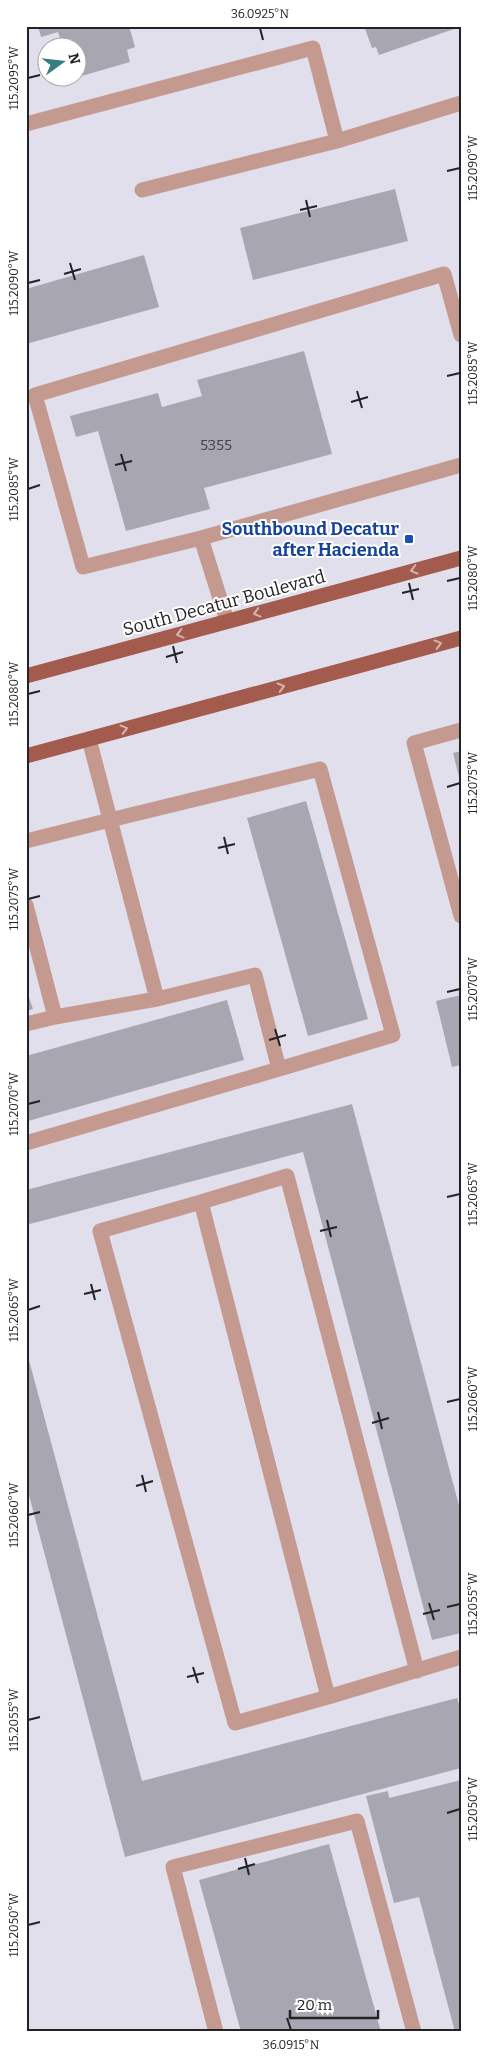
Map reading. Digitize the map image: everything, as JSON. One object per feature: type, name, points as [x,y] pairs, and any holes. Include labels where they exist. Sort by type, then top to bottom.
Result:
[{"type":"main road","name":"South Decatur Boulevard","points":[[26,676],[461,558]]},
{"type":"main road","points":[[26,756],[461,638]]},
{"type":"lane","points":[[26,124],[313,48],[337,141]]},
{"type":"lane","points":[[142,190],[337,141],[461,103]]},
{"type":"lane","points":[[461,335],[444,274],[35,395],[83,567],[201,538],[461,465]]},
{"type":"lane","points":[[201,538],[227,622]]},
{"type":"lane","points":[[461,730],[414,743],[461,916]]},
{"type":"lane","points":[[89,739],[157,999]]},
{"type":"lane","points":[[26,841],[320,769],[393,1035],[26,1143]]},
{"type":"lane","points":[[26,905],[55,1017]]},
{"type":"lane","points":[[26,1024],[157,999],[255,975],[279,1069]]},
{"type":"lane","points":[[417,1670],[287,1176],[100,1231],[235,1723],[461,1658]]},
{"type":"lane","points":[[201,1202],[328,1697]]},
{"type":"lane","points":[[216,2032],[173,1866],[357,1821],[414,2032]]},
{"type":"building","points":[[38,26],[112,26],[112,29],[129,26],[135,47],[127,50],[130,62],[88,74],[88,38],[60,38],[58,32],[41,37]]},
{"type":"building","points":[[364,26],[456,26],[457,28],[379,55],[376,47],[372,48]]},
{"type":"building","points":[[395,189],[408,241],[253,280],[240,228]]},
{"type":"building","points":[[144,255],[159,307],[26,344],[26,289]]},
{"type":"building","points":[[304,351],[332,454],[204,488],[210,509],[126,531],[98,431],[76,437],[70,416],[158,393],[162,407],[202,396],[197,380]]},
{"type":"building","points":[[461,751],[461,781],[460,781],[453,753]]},
{"type":"building","points":[[306,801],[368,1019],[308,1036],[247,818]]},
{"type":"building","points":[[26,989],[33,1009],[26,1011]]},
{"type":"building","points":[[461,995],[461,1065],[452,1067],[436,1001]]},
{"type":"building","points":[[227,1000],[244,1060],[28,1121],[26,1056]]},
{"type":"building","points":[[352,1104],[461,1513],[461,1633],[432,1640],[303,1152],[26,1225],[26,1190]]},
{"type":"building","points":[[26,1349],[142,1781],[457,1698],[461,1710],[461,1768],[125,1857],[26,1484]]},
{"type":"building","points":[[461,1780],[461,2032],[455,2032],[419,1897],[394,1903],[366,1796],[388,1791],[389,1798]]},
{"type":"building","points":[[329,1844],[381,2032],[241,2032],[199,1880]]},
{"type":"place","name":"Southbound Decatur after Hacienda","points":[[409,539]]}]
